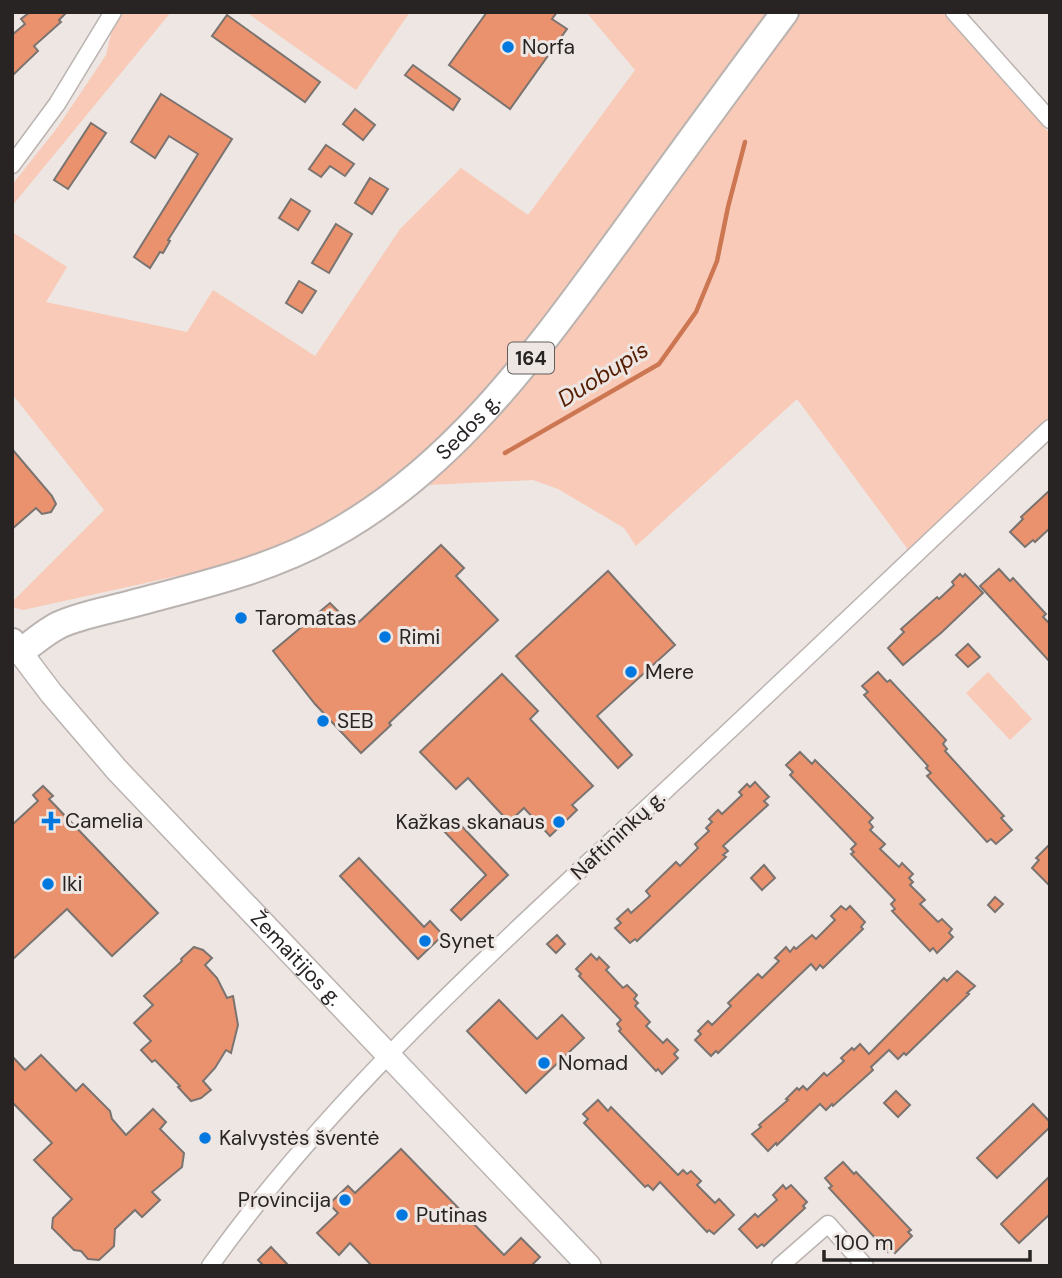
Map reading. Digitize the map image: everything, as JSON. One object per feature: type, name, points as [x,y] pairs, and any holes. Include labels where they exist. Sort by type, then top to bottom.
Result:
[{"type":"main road","name":"Sedos g.","points":[[15,652],[62,624],[228,578],[302,551],[365,516],[409,483],[476,421],[538,349],[785,12]]},
{"type":"main road","name":"Žemaitijos g.","points":[[15,652],[117,770],[589,1266]]},
{"type":"street","points":[[12,165],[57,104],[113,12]]},
{"type":"street","points":[[954,12],[1050,120]]},
{"type":"street","name":"Naftininkų g.","points":[[210,1266],[258,1202],[389,1056],[559,890],[1050,428]]},
{"type":"street","points":[[780,1266],[828,1224],[866,1266]]},
{"type":"shaded area","points":[[123,12],[171,12],[12,206],[12,185],[57,128],[106,55],[112,30]]},
{"type":"shaded area","points":[[246,12],[410,12],[356,90]]},
{"type":"shaded area","points":[[586,12],[773,12],[550,319],[432,449],[382,488],[334,520],[236,563],[23,610],[12,607],[12,602],[104,510],[12,394],[12,232],[67,267],[46,302],[187,332],[213,290],[315,356],[400,229],[461,168],[528,215],[635,70]]},
{"type":"shaded area","points":[[799,12],[943,12],[1050,134],[1050,420],[909,551],[797,399],[636,546],[624,528],[558,489],[533,480],[429,485],[481,432],[584,309]]},
{"type":"shaded area","points":[[988,672],[1032,719],[1010,740],[966,693]]},
{"type":"building","points":[[30,12],[67,12],[59,20],[61,22],[34,46],[38,51],[12,76],[12,35],[25,24],[21,19]]},
{"type":"building","name":"Norfa","points":[[487,12],[557,12],[552,19],[567,29],[510,109],[449,65]]},
{"type":"building","points":[[227,15],[320,82],[305,102],[212,36]]},
{"type":"building","points":[[413,65],[460,99],[453,110],[405,75]]},
{"type":"building","points":[[161,94],[232,139],[168,240],[170,241],[163,253],[160,252],[150,268],[134,257],[198,154],[169,136],[155,158],[131,142]]},
{"type":"building","points":[[355,109],[375,125],[363,140],[343,124]]},
{"type":"building","points":[[91,123],[106,133],[68,189],[54,180]]},
{"type":"building","points":[[326,145],[354,164],[345,176],[330,166],[321,177],[309,169]]},
{"type":"building","points":[[370,178],[388,189],[372,214],[355,203]]},
{"type":"building","points":[[291,199],[310,211],[298,230],[279,218]]},
{"type":"building","points":[[336,224],[352,234],[329,273],[312,263]]},
{"type":"building","points":[[299,281],[316,291],[302,313],[286,303]]},
{"type":"building","points":[[12,449],[56,504],[51,512],[42,514],[36,508],[12,529]]},
{"type":"building","points":[[1050,490],[1050,528],[1025,547],[1010,532],[1023,519],[1021,517]]},
{"type":"building","name":"Rimi","points":[[441,545],[464,568],[456,576],[498,620],[361,753],[315,704],[273,651],[330,603],[345,618],[350,613],[359,622]]},
{"type":"building","points":[[999,569],[1010,581],[1013,578],[1046,614],[1043,617],[1050,624],[1050,662],[980,586]]},
{"type":"building","points":[[608,571],[675,645],[597,716],[632,755],[618,768],[516,656]]},
{"type":"building","points":[[960,574],[963,577],[965,574],[983,593],[903,665],[888,648],[904,632],[901,629],[937,597],[939,599],[954,585],[952,582]]},
{"type":"building","points":[[968,644],[980,657],[968,667],[956,655]]},
{"type":"building","points":[[878,672],[887,682],[890,680],[946,740],[943,744],[947,749],[945,751],[1004,816],[1001,818],[1012,830],[996,844],[991,839],[987,842],[927,776],[931,773],[926,768],[928,766],[864,695],[868,692],[862,686]]},
{"type":"building","points":[[502,674],[538,711],[530,719],[593,786],[572,805],[577,810],[550,836],[524,808],[509,822],[468,778],[456,789],[420,752]]},
{"type":"building","points":[[800,752],[812,764],[815,760],[873,818],[869,822],[873,827],[870,830],[885,844],[880,849],[899,867],[902,863],[913,874],[909,878],[913,882],[910,885],[925,900],[920,904],[938,922],[942,919],[952,929],[949,933],[953,937],[937,953],[933,948],[930,951],[892,911],[895,909],[891,904],[895,900],[851,854],[854,852],[851,849],[856,844],[790,775],[793,772],[786,765]]},
{"type":"building","points":[[755,782],[769,797],[764,801],[768,805],[723,846],[728,851],[723,855],[726,857],[637,941],[635,939],[630,943],[615,928],[621,923],[617,919],[628,909],[631,913],[650,896],[646,891],[676,862],[680,866],[698,848],[695,844],[709,831],[706,828],[712,822],[709,819],[718,810],[722,814],[742,795],[739,792],[747,784],[750,787]]},
{"type":"building","points":[[43,786],[53,796],[49,799],[158,913],[112,956],[67,909],[12,960],[12,825],[38,801],[33,795]]},
{"type":"building","points":[[454,818],[508,875],[461,920],[451,910],[486,875],[442,829]]},
{"type":"building","points":[[1050,844],[1050,886],[1032,868],[1039,860],[1036,858]]},
{"type":"building","points":[[359,858],[424,927],[430,921],[443,935],[418,959],[340,876]]},
{"type":"building","points":[[764,865],[775,878],[762,890],[751,878]]},
{"type":"building","points":[[995,897],[1003,904],[995,912],[988,905]]},
{"type":"building","points":[[841,906],[846,910],[850,906],[865,922],[861,927],[863,929],[823,968],[820,965],[816,970],[811,964],[718,1053],[716,1051],[711,1056],[695,1040],[701,1034],[698,1031],[708,1021],[712,1025],[731,1006],[728,1003],[758,974],[762,978],[779,961],[775,958],[786,947],[790,952],[812,935],[816,939],[835,920],[831,916]]},
{"type":"building","points":[[557,935],[565,944],[556,953],[547,944]]},
{"type":"building","points":[[194,947],[203,950],[212,958],[205,965],[217,978],[227,998],[233,996],[238,1025],[231,1053],[226,1050],[203,1081],[211,1090],[201,1098],[191,1101],[155,1060],[152,1062],[141,1050],[151,1041],[134,1023],[153,1005],[144,996]]},
{"type":"building","points":[[591,954],[597,960],[599,957],[609,967],[606,970],[623,988],[627,985],[637,995],[634,999],[638,1003],[635,1006],[650,1022],[646,1026],[663,1043],[667,1039],[678,1050],[674,1054],[678,1058],[662,1074],[658,1069],[656,1071],[619,1031],[621,1029],[617,1024],[621,1020],[579,976],[581,974],[576,969]]},
{"type":"building","points":[[957,971],[975,986],[906,1055],[904,1053],[898,1059],[889,1050],[871,1067],[873,1070],[833,1106],[832,1104],[826,1110],[820,1104],[768,1151],[752,1134],[797,1088],[799,1090],[803,1086],[807,1090],[824,1073],[827,1076],[844,1061],[841,1058],[852,1048],[854,1050],[860,1044],[869,1054],[944,978],[947,981]]},
{"type":"building","points":[[499,1000],[537,1039],[562,1015],[584,1038],[526,1093],[467,1031]]},
{"type":"building","points":[[41,1055],[76,1091],[83,1084],[110,1111],[112,1119],[126,1135],[153,1109],[166,1122],[160,1129],[184,1153],[182,1167],[152,1192],[160,1200],[142,1217],[135,1210],[115,1229],[114,1246],[99,1260],[88,1259],[81,1251],[74,1250],[52,1228],[53,1218],[72,1199],[34,1160],[52,1143],[12,1102],[12,1056],[25,1070]]},
{"type":"building","points":[[896,1091],[910,1105],[898,1117],[884,1103]]},
{"type":"building","points":[[598,1100],[608,1111],[611,1107],[678,1175],[683,1170],[687,1174],[691,1171],[701,1181],[697,1185],[715,1203],[719,1199],[734,1215],[714,1234],[709,1230],[707,1232],[660,1182],[653,1190],[648,1185],[645,1187],[584,1123],[588,1119],[583,1114]]},
{"type":"building","points":[[1033,1104],[1050,1122],[1050,1127],[997,1178],[977,1158]]},
{"type":"building","points":[[401,1149],[504,1255],[521,1238],[540,1257],[531,1266],[372,1266],[350,1243],[339,1255],[317,1233],[338,1213],[329,1204],[348,1186],[355,1193]]},
{"type":"building","points":[[843,1162],[854,1174],[856,1172],[911,1230],[908,1232],[912,1236],[895,1253],[891,1249],[888,1252],[829,1188],[832,1186],[825,1178]]},
{"type":"building","points":[[1050,1176],[1050,1214],[1019,1243],[1001,1224]]},
{"type":"building","points":[[783,1185],[786,1189],[791,1185],[807,1202],[803,1206],[805,1208],[764,1246],[762,1244],[757,1248],[739,1229],[755,1214],[758,1217],[777,1200],[773,1195]]},
{"type":"building","points":[[271,1247],[289,1266],[264,1266],[258,1260]]},
{"type":"waterway","name":"Duobupis","points":[[505,453],[659,364],[696,312],[717,261],[745,142]]},
{"type":"place","name":"Norfa","points":[[508,47]]},
{"type":"place","name":"Taromatas","points":[[241,618]]},
{"type":"place","name":"Rimi","points":[[385,637]]},
{"type":"place","name":"Mere","points":[[631,672]]},
{"type":"place","name":"SEB","points":[[323,721]]},
{"type":"place","name":"Camelia","points":[[51,821]]},
{"type":"place","name":"Kažkas skanaus","points":[[559,822]]},
{"type":"place","name":"Iki","points":[[48,884]]},
{"type":"place","name":"Synet","points":[[425,941]]},
{"type":"place","name":"Nomad","points":[[544,1063]]},
{"type":"place","name":"Kalvystės šventė","points":[[205,1138]]},
{"type":"place","name":"Provincija","points":[[345,1200]]},
{"type":"place","name":"Putinas","points":[[402,1215]]}]
